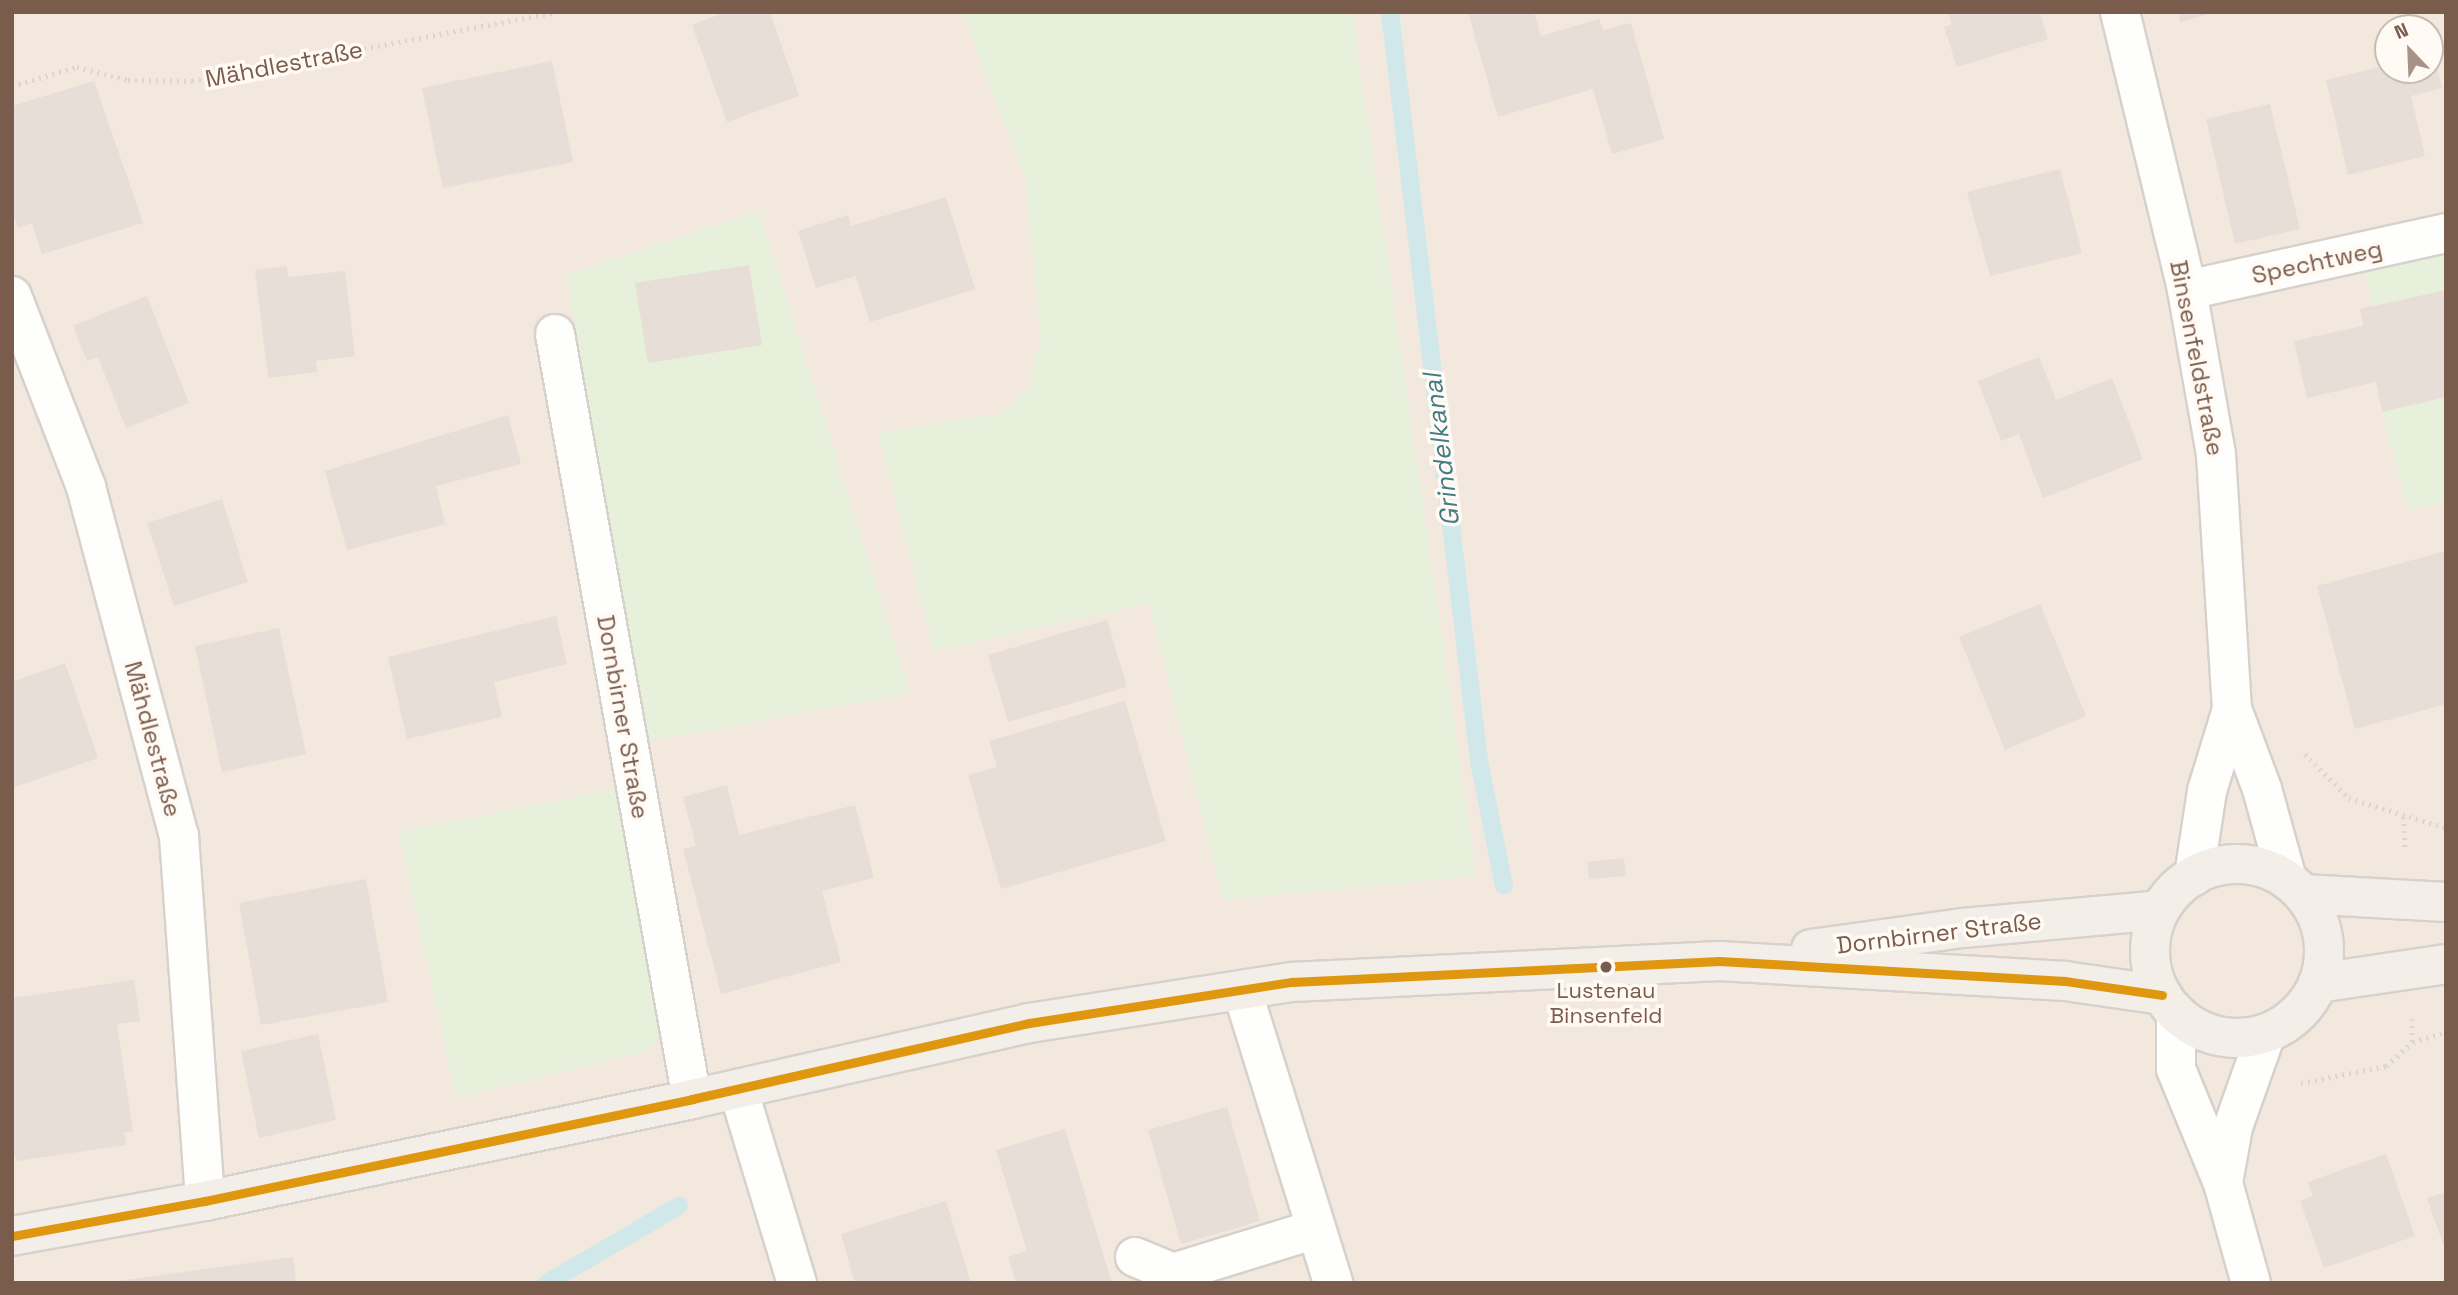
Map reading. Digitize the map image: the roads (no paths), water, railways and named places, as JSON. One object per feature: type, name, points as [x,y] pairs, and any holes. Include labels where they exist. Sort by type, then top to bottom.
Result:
[{"type":"main road","points":[[2169,1004],[2151,968],[2151,938],[2160,910],[2174,890],[2193,876],[2225,865],[2246,865],[2295,886],[2446,902]]},
{"type":"main road","name":"Dornbirner Straße","points":[[1719,961],[2064,981],[2169,1004],[2216,1036],[2241,1040],[2266,1034],[2302,1009],[2318,983],[2325,952],[2319,920],[2295,886]]},
{"type":"main road","name":"Dornbirner Straße","points":[[12,1236],[205,1201],[692,1099],[1029,1023],[1292,982],[1719,961],[1963,928],[2160,910]]},
{"type":"main road","points":[[2318,983],[2446,964]]},
{"type":"street","name":"Binsenfeldstraße","points":[[2120,12],[2187,290],[2216,455],[2232,709],[2295,886]]},
{"type":"street","name":"Spechtweg","points":[[2187,290],[2446,233]]},
{"type":"street","name":"Mähdlestraße","points":[[12,296],[86,487],[179,836],[205,1201]]},
{"type":"street","name":"Dornbirner Straße","points":[[555,334],[692,1099]]},
{"type":"street","name":"Binsenfeldstraße","points":[[2193,876],[2207,790],[2232,709]]},
{"type":"street","points":[[1242,990],[1333,1283]]},
{"type":"street","points":[[2169,1004],[2176,1069],[2222,1184],[2251,1283]]},
{"type":"street","points":[[2222,1184],[2232,1127],[2266,1034]]},
{"type":"street","points":[[738,1089],[797,1283]]},
{"type":"street","points":[[1135,1257],[1173,1273],[1317,1228]]},
{"type":"waterway","name":"Grindelkanal","points":[[1390,12],[1479,761],[1504,886]]},
{"type":"waterway","name":"Grindelkanal","points":[[547,1283],[679,1206]]},
{"type":"place","name":"Lustenau Binsenfeld","points":[[1606,967]]}]
